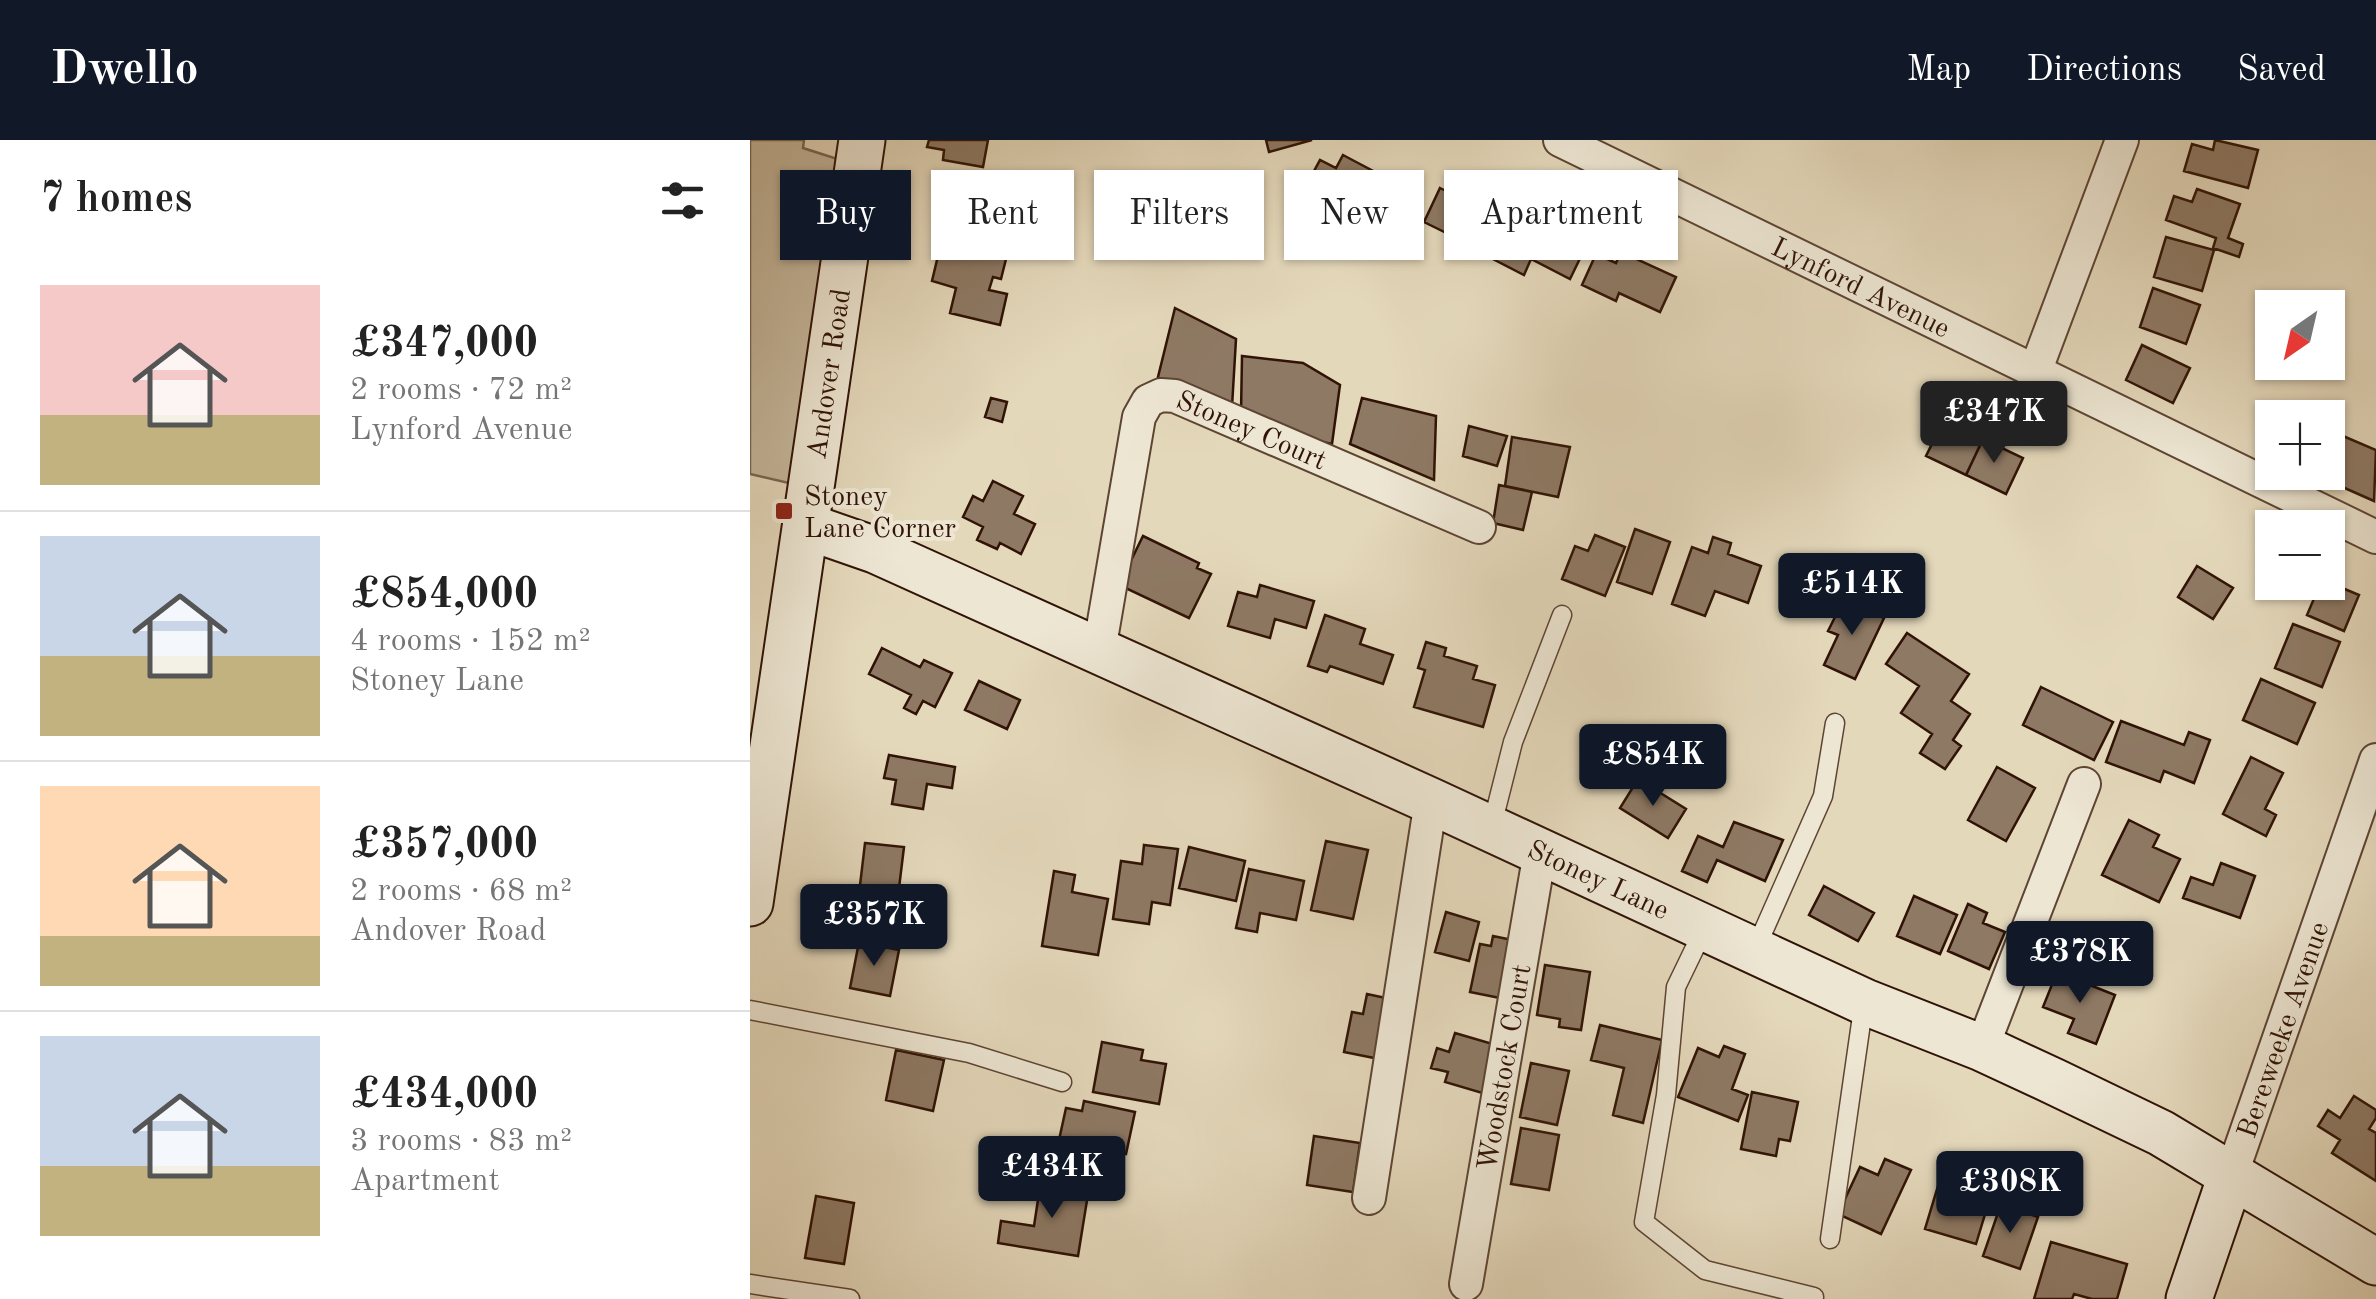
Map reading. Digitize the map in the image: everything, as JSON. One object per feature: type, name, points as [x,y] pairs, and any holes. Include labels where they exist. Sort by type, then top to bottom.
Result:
[{"type":"street","name":"Andover Road","points":[[750,904],[862,140]]},
{"type":"street","name":"Lynford Avenue","points":[[1560,140],[2376,537]]},
{"type":"street","points":[[2035,372],[2122,140]]},
{"type":"street","name":"Stoney Court","points":[[1100,651],[1139,417],[1148,402],[1162,395],[1175,396],[1479,526]]},
{"type":"street","name":"Stoney Lane","points":[[806,526],[876,550],[1864,1002],[1982,1048],[2161,1134],[2376,1262]]},
{"type":"street","name":"Bereweeke Avenue","points":[[2188,1299],[2376,760]]},
{"type":"street","points":[[1982,1048],[2084,784]]},
{"type":"street","points":[[1369,1198],[1431,801]]},
{"type":"street","name":"Woodstock Court","points":[[1466,1284],[1540,852]]},
{"type":"lane","points":[[1490,829],[1512,742],[1562,614]]},
{"type":"lane","points":[[1755,950],[1823,796],[1835,723]]},
{"type":"lane","points":[[1705,926],[1676,988],[1666,1095],[1644,1222],[1705,1270],[1814,1297]]},
{"type":"lane","points":[[1830,1239],[1864,1002]]},
{"type":"lane","points":[[750,1010],[969,1053],[1062,1082]]},
{"type":"lane","points":[[750,1284],[850,1299]]},
{"type":"shaded area","points":[[750,140],[804,140],[803,148],[844,161],[843,170],[780,170],[780,260],[828,260],[793,484],[750,474]]},
{"type":"building","points":[[929,140],[988,140],[983,167],[943,160],[944,150],[927,147]]},
{"type":"building","points":[[1266,140],[1312,140],[1269,152]]},
{"type":"building","points":[[2215,140],[2258,150],[2248,188],[2184,171],[2192,144],[2213,150]]},
{"type":"building","points":[[1343,155],[1371,170],[1315,170],[1320,160],[1336,168]]},
{"type":"building","points":[[1440,188],[1444,190],[1444,232],[1424,222]]},
{"type":"building","points":[[2197,189],[2240,204],[2228,238],[2243,244],[2239,257],[2213,248],[2216,238],[2166,220],[2174,196],[2192,202]]},
{"type":"building","points":[[2166,237],[2214,250],[2202,291],[2154,277]]},
{"type":"building","points":[[937,260],[1006,260],[1001,279],[993,277],[989,290],[1007,294],[1000,325],[950,313],[956,288],[932,281]]},
{"type":"building","points":[[1495,260],[1531,260],[1524,275]]},
{"type":"building","points":[[1533,260],[1579,260],[1570,279]]},
{"type":"building","points":[[1593,260],[1639,260],[1676,277],[1660,312],[1619,293],[1616,301],[1582,285]]},
{"type":"building","points":[[2153,288],[2200,305],[2186,344],[2140,327]]},
{"type":"building","points":[[1175,308],[1236,339],[1232,407],[1158,377]]},
{"type":"building","points":[[2142,345],[2190,368],[2173,403],[2126,380]]},
{"type":"building","points":[[1242,356],[1303,363],[1340,385],[1332,444],[1277,432],[1241,413]]},
{"type":"building","points":[[991,398],[1007,402],[1002,422],[985,417]]},
{"type":"building","points":[[1362,398],[1436,416],[1434,480],[1350,444]]},
{"type":"building","points":[[1944,420],[1983,439],[1966,475],[1926,456]]},
{"type":"building","points":[[1469,426],[1507,436],[1497,466],[1463,456]]},
{"type":"building","points":[[1512,437],[1570,447],[1558,497],[1505,486]]},
{"type":"building","points":[[2345,437],[2376,450],[2374,501],[2345,488]]},
{"type":"building","points":[[1983,439],[2023,458],[2006,494],[1966,475]]},
{"type":"building","points":[[993,481],[1023,496],[1014,514],[1035,524],[1021,554],[1000,543],[997,549],[977,540],[983,527],[963,517],[973,496],[983,501]]},
{"type":"building","points":[[1499,485],[1532,492],[1523,530],[1493,523]]},
{"type":"building","points":[[1635,529],[1670,542],[1652,594],[1617,582]]},
{"type":"building","points":[[1595,535],[1625,547],[1605,596],[1562,579],[1575,546],[1588,551]]},
{"type":"building","points":[[1143,536],[1199,563],[1197,568],[1211,574],[1189,618],[1119,585]]},
{"type":"building","points":[[1713,537],[1731,543],[1728,554],[1761,566],[1748,603],[1715,591],[1705,616],[1672,604],[1692,547],[1708,553]]},
{"type":"building","points":[[2197,566],[2233,588],[2213,619],[2178,597]]},
{"type":"building","points":[[1260,585],[1314,601],[1306,628],[1275,619],[1270,638],[1228,626],[1238,592],[1257,597]]},
{"type":"building","points":[[2345,589],[2359,595],[2344,631],[2307,615],[2313,600],[2345,600]]},
{"type":"building","points":[[1844,599],[1884,618],[1855,679],[1824,665],[1838,635],[1828,631]]},
{"type":"building","points":[[1325,615],[1365,629],[1360,644],[1393,655],[1383,684],[1330,666],[1327,672],[1308,666]]},
{"type":"building","points":[[2293,624],[2340,642],[2322,687],[2275,668]]},
{"type":"building","points":[[1907,633],[1969,674],[1951,701],[1970,714],[1953,740],[1961,746],[1945,769],[1920,753],[1932,734],[1901,713],[1919,686],[1886,664]]},
{"type":"building","points":[[1426,642],[1446,648],[1444,656],[1477,666],[1473,679],[1495,685],[1483,727],[1414,707],[1425,670],[1418,668]]},
{"type":"building","points":[[882,648],[920,667],[924,660],[952,673],[935,707],[923,701],[916,714],[904,708],[911,695],[869,674]]},
{"type":"building","points":[[2261,679],[2315,703],[2297,744],[2243,720]]},
{"type":"building","points":[[979,681],[1020,700],[1007,729],[965,710]]},
{"type":"building","points":[[2041,687],[2113,722],[2094,760],[2023,725]]},
{"type":"building","points":[[2121,721],[2184,745],[2189,732],[2210,740],[2194,783],[2164,771],[2160,782],[2106,762]]},
{"type":"building","points":[[889,755],[955,767],[952,788],[927,784],[923,809],[892,804],[896,780],[884,778]]},
{"type":"building","points":[[2251,757],[2283,773],[2265,809],[2276,815],[2266,836],[2223,814]]},
{"type":"building","points":[[1997,767],[2035,788],[2006,841],[1968,820]]},
{"type":"building","points":[[1638,779],[1686,809],[1668,838],[1620,808]]},
{"type":"building","points":[[2129,820],[2159,835],[2153,847],[2180,859],[2159,902],[2102,875]]},
{"type":"building","points":[[1734,822],[1783,840],[1765,881],[1717,860],[1707,882],[1682,871],[1698,836],[1723,847]]},
{"type":"building","points":[[1326,841],[1368,850],[1353,919],[1311,910]]},
{"type":"building","points":[[865,843],[904,847],[900,907],[858,902]]},
{"type":"building","points":[[1144,845],[1178,849],[1170,905],[1152,902],[1149,924],[1113,919],[1121,861],[1142,864]]},
{"type":"building","points":[[1189,847],[1245,861],[1236,901],[1179,888]]},
{"type":"building","points":[[2221,863],[2255,876],[2240,918],[2183,898],[2191,877],[2213,885]]},
{"type":"building","points":[[1249,869],[1304,881],[1296,920],[1260,913],[1257,932],[1236,928]]},
{"type":"building","points":[[1054,871],[1075,875],[1072,892],[1108,899],[1098,955],[1042,946]]},
{"type":"building","points":[[1824,886],[1874,913],[1858,941],[1809,915]]},
{"type":"building","points":[[1914,896],[1957,915],[1940,954],[1897,936]]},
{"type":"building","points":[[1968,904],[1987,913],[1983,923],[2005,932],[1989,969],[1948,951]]},
{"type":"building","points":[[1446,912],[1479,922],[1469,961],[1435,952]]},
{"type":"building","points":[[1493,936],[1517,941],[1505,999],[1470,992],[1480,944],[1491,946]]},
{"type":"building","points":[[859,942],[899,950],[890,996],[850,988]]},
{"type":"building","points":[[1545,965],[1590,972],[1581,1030],[1559,1027],[1560,1019],[1537,1015]]},
{"type":"building","points":[[2057,972],[2115,995],[2096,1044],[2068,1033],[2074,1019],[2043,1007]]},
{"type":"building","points":[[1367,994],[1395,1000],[1384,1060],[1344,1052],[1352,1012],[1363,1014]]},
{"type":"building","points":[[1600,1025],[1662,1040],[1643,1123],[1613,1115],[1624,1068],[1591,1060]]},
{"type":"building","points":[[1455,1033],[1503,1047],[1489,1095],[1445,1082],[1448,1072],[1431,1068],[1437,1048],[1449,1052]]},
{"type":"building","points":[[1102,1042],[1143,1050],[1141,1060],[1166,1064],[1159,1104],[1093,1092]]},
{"type":"building","points":[[1724,1046],[1745,1054],[1732,1089],[1748,1095],[1738,1121],[1678,1097],[1698,1048],[1719,1057]]},
{"type":"building","points":[[896,1050],[944,1060],[933,1111],[886,1100]]},
{"type":"building","points":[[1531,1063],[1569,1071],[1557,1125],[1520,1117]]},
{"type":"building","points":[[1752,1092],[1798,1102],[1790,1141],[1779,1139],[1776,1156],[1741,1149]]},
{"type":"building","points":[[2354,1096],[2376,1110],[2369,1129],[2376,1133],[2376,1181],[2332,1153],[2340,1140],[2318,1126],[2328,1110],[2340,1118]]},
{"type":"building","points":[[1084,1101],[1135,1112],[1126,1154],[1059,1140],[1066,1108],[1082,1111]]},
{"type":"building","points":[[1521,1128],[1559,1135],[1549,1190],[1511,1184]]},
{"type":"building","points":[[1314,1136],[1360,1143],[1353,1192],[1307,1185]]},
{"type":"building","points":[[1885,1159],[1911,1170],[1881,1234],[1838,1214],[1860,1167],[1878,1175]]},
{"type":"building","points":[[1941,1176],[1992,1191],[1976,1244],[1925,1229]]},
{"type":"building","points":[[1041,1180],[1089,1188],[1078,1256],[998,1243],[1001,1221],[1034,1226]]},
{"type":"building","points":[[816,1196],[854,1203],[844,1264],[805,1258]]},
{"type":"building","points":[[2001,1204],[2038,1217],[2020,1269],[1983,1256]]},
{"type":"building","points":[[2051,1242],[2127,1264],[2117,1299],[2074,1294],[2072,1299],[2034,1299]]},
{"type":"place","name":"Stoney Lane Corner","points":[[784,511]]}]
